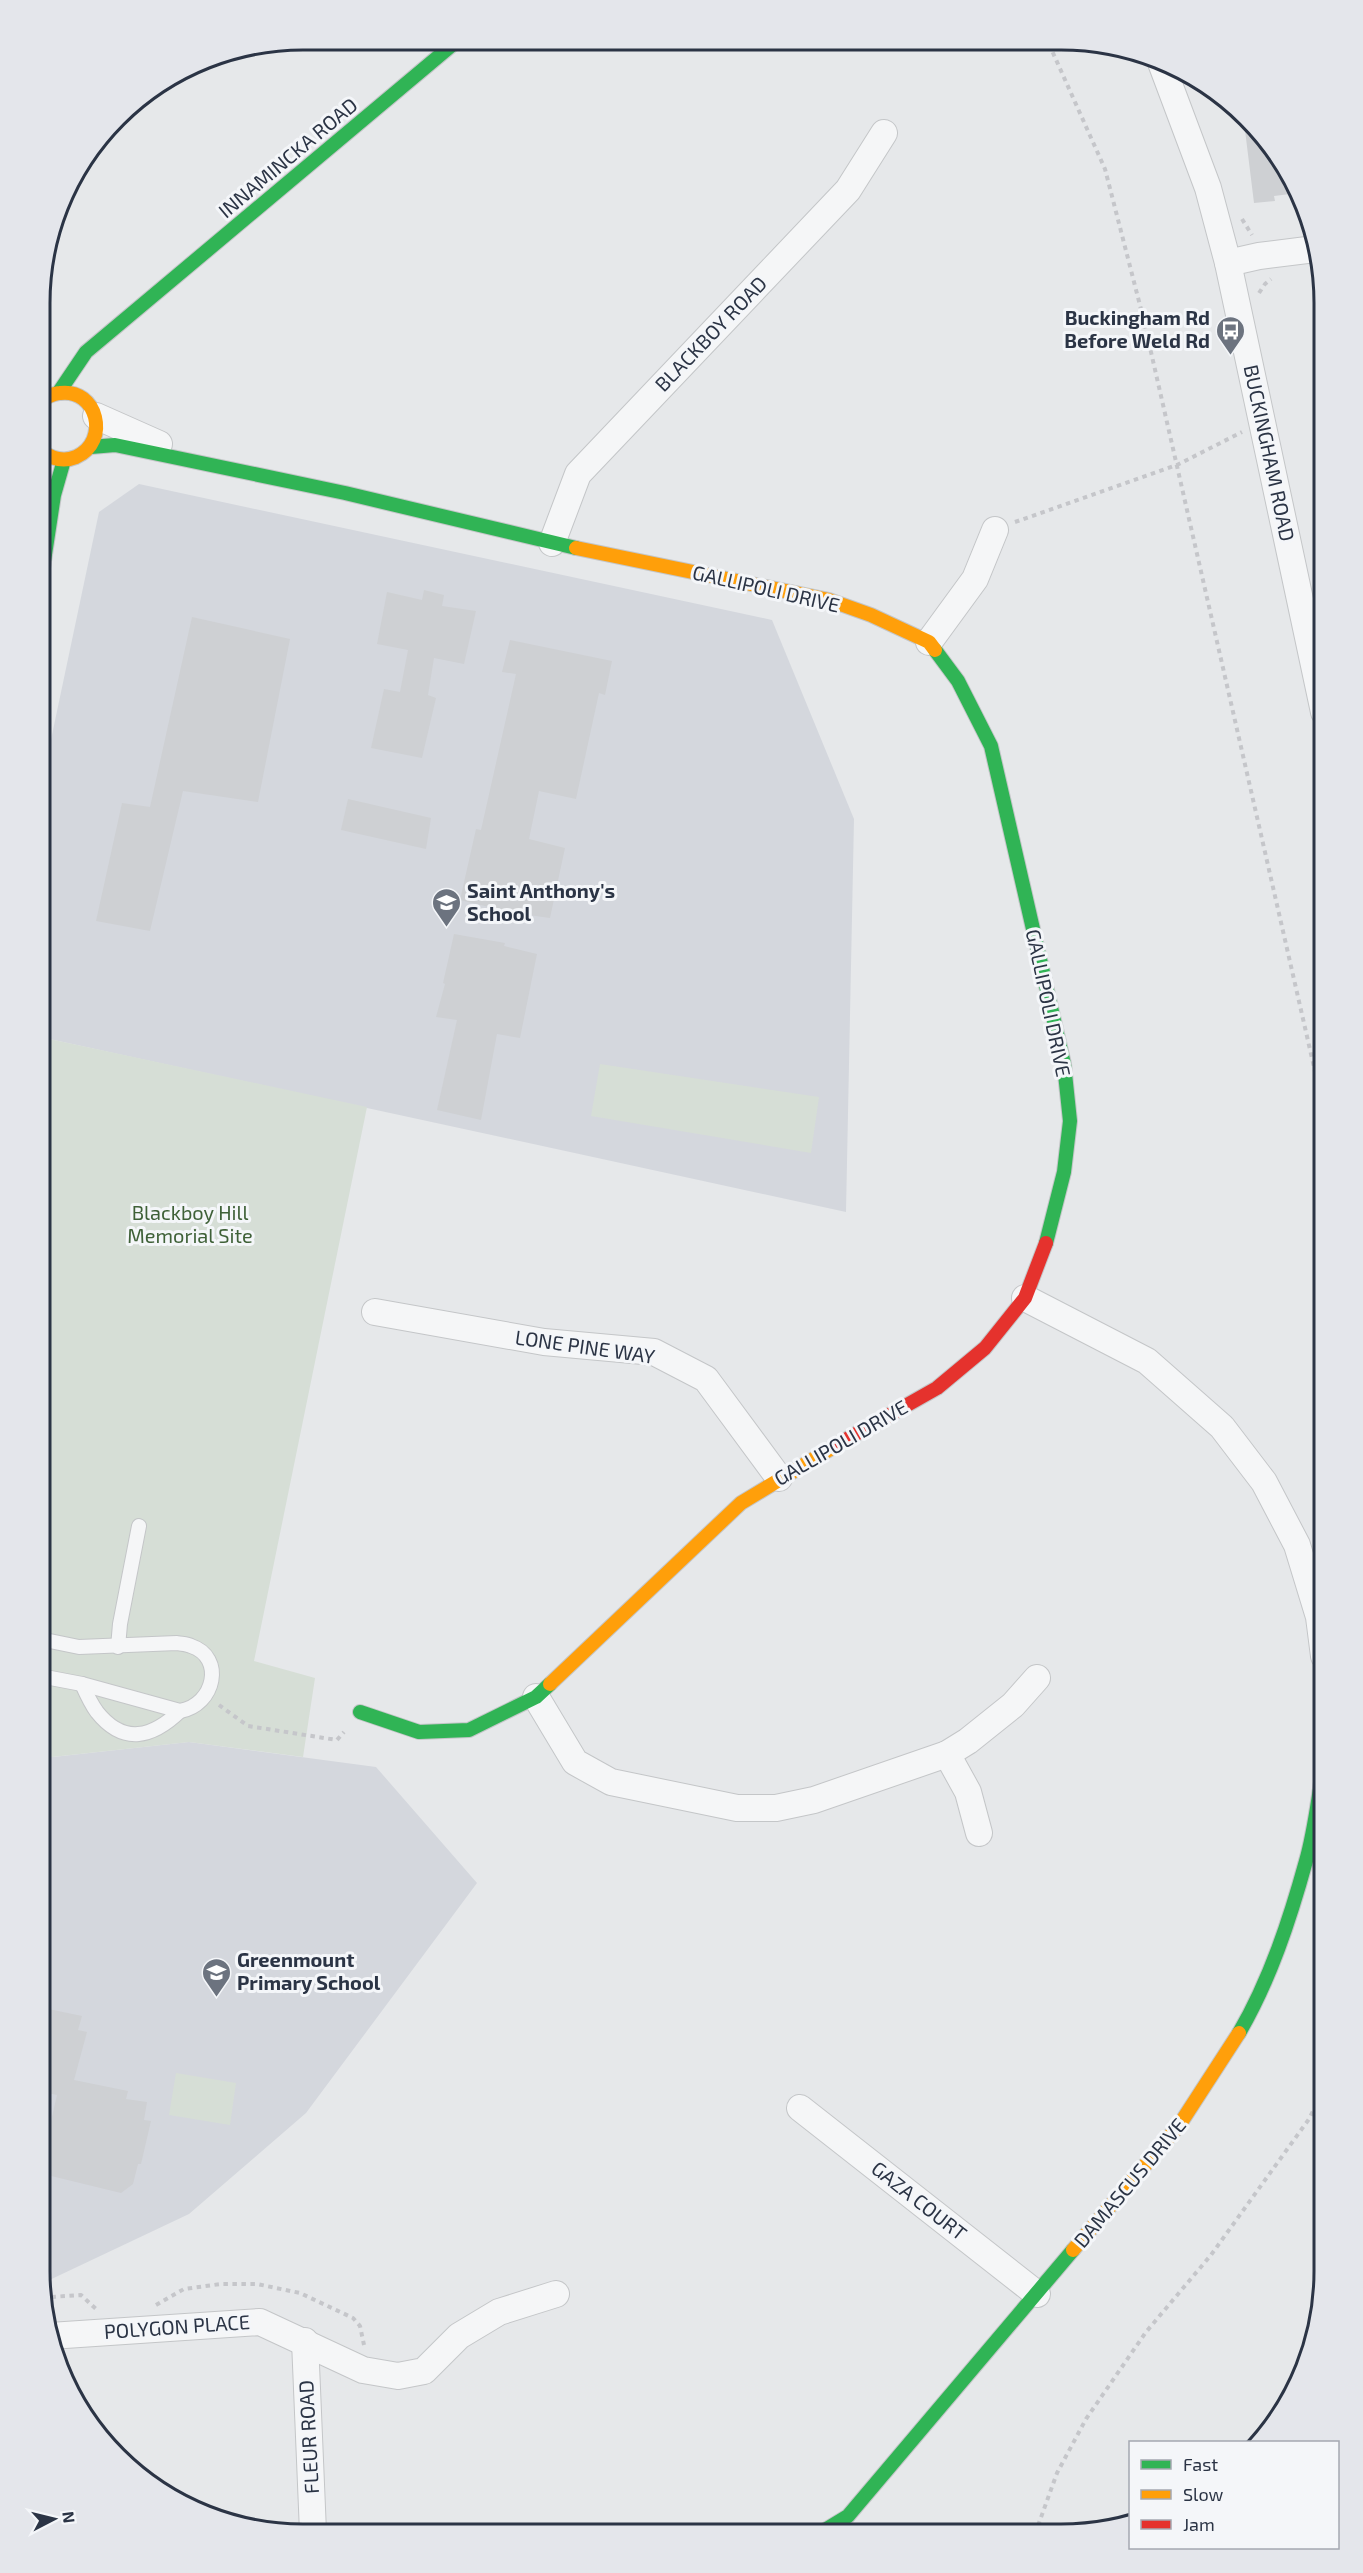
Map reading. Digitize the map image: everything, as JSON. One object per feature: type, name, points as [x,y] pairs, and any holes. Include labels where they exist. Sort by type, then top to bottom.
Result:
[{"type":"street","name":"INNAMINCKA ROAD","points":[[59,392],[86,352],[446,50]]},
{"type":"street","name":"BUCKINGHAM ROAD","points":[[1165,72],[1208,188],[1228,263],[1314,665]]},
{"type":"street","name":"BLACKBOY ROAD","points":[[552,543],[578,474],[848,190],[884,133]]},
{"type":"street","points":[[1228,263],[1258,256],[1308,250]]},
{"type":"street","name":"INNAMINCKA ROAD","points":[[110,351],[141,306]]},
{"type":"street","points":[[50,396],[59,392],[81,397],[93,404],[97,432],[91,447],[74,459],[64,460],[50,457]]},
{"type":"street","name":"GALLIPOLI DRIVE","points":[[93,404],[211,466]]},
{"type":"street","name":"GALLIPOLI DRIVE","points":[[91,447],[116,445],[345,493],[552,543],[829,600],[871,615],[929,642],[958,681],[991,746],[1064,1064],[1070,1121],[1064,1173],[1048,1238],[1025,1298],[985,1348],[937,1388],[778,1478],[733,1511],[536,1697],[469,1730],[419,1732],[360,1712]]},
{"type":"street","points":[[50,523],[54,495],[64,460]]},
{"type":"street","points":[[929,642],[975,579],[995,530]]},
{"type":"street","points":[[1025,1298],[1147,1361],[1222,1427],[1264,1482],[1296,1545],[1314,1601]]},
{"type":"street","name":"LONE PINE WAY","points":[[375,1312],[544,1342],[654,1352],[706,1379],[778,1478]]},
{"type":"street","points":[[536,1697],[576,1762],[611,1782],[737,1808],[776,1808],[814,1800],[947,1754],[968,1741],[1013,1705],[1037,1678]]},
{"type":"street","points":[[947,1754],[968,1792],[979,1833]]},
{"type":"street","name":"DAMASCUS DRIVE","points":[[835,2524],[848,2516],[1180,2124],[1219,2067],[1253,2009],[1281,1940],[1307,1859],[1314,1820]]},
{"type":"street","name":"GAZA COURT","points":[[800,2108],[1037,2294]]},
{"type":"street","name":"POLYGON PLACE","points":[[58,2335],[260,2322],[363,2370],[398,2376],[424,2372],[459,2336],[499,2312],[556,2294]]},
{"type":"street","name":"FLEUR ROAD","points":[[305,2341],[313,2524]]},
{"type":"lane","points":[[118,1647],[120,1624],[139,1527]]},
{"type":"lane","points":[[50,1643],[80,1647],[177,1643],[193,1646],[204,1654],[210,1666],[212,1679],[206,1696],[192,1709],[180,1711],[50,1676]]},
{"type":"lane","points":[[82,1683],[96,1712],[122,1732],[151,1733],[167,1724],[180,1711]]},
{"type":"path","points":[[1052,50],[1105,169],[1143,317],[1314,1067]]},
{"type":"path","points":[[1258,302],[1258,295],[1264,284],[1279,274]]},
{"type":"path","points":[[995,530],[1177,465],[1262,421]]},
{"type":"path","points":[[206,1696],[248,1726],[337,1740],[360,1712]]},
{"type":"path","points":[[1039,2524],[1057,2474],[1086,2419],[1146,2332],[1211,2255],[1314,2108]]},
{"type":"shaded area","name":"Saint Anthony's School","points":[[139,484],[772,620],[854,819],[846,1212],[50,1039],[50,744],[99,512]]},
{"type":"shaded area","name":"Greenmount Primary School","points":[[189,1742],[376,1767],[477,1883],[306,2113],[189,2214],[50,2280],[50,1757]]},
{"type":"green space","name":"Blackboy Hill Memorial Site","points":[[50,1039],[367,1107],[254,1661],[315,1678],[303,1757],[189,1742],[50,1757]]},
{"type":"green space","points":[[600,1064],[819,1097],[811,1153],[591,1116]]},
{"type":"green space","points":[[176,2073],[236,2083],[230,2125],[169,2115]]},
{"type":"building","points":[[1245,130],[1271,162],[1289,194],[1274,196],[1275,201],[1254,203]]},
{"type":"building","points":[[424,590],[444,595],[442,606],[476,611],[464,664],[434,658],[428,695],[436,698],[422,758],[371,748],[384,689],[400,692],[408,650],[377,644],[387,592],[422,600]]},
{"type":"building","points":[[192,617],[290,639],[258,802],[183,791],[150,931],[96,921],[122,803],[150,807]]},
{"type":"building","points":[[510,640],[612,661],[605,695],[599,693],[576,799],[539,791],[529,839],[565,848],[550,918],[514,913],[460,900],[476,829],[481,830],[516,674],[502,672]]},
{"type":"building","points":[[348,799],[431,818],[426,849],[341,830]]},
{"type":"building","points":[[454,934],[505,943],[504,946],[537,954],[520,1038],[497,1034],[481,1120],[437,1110],[457,1020],[436,1017],[445,984],[443,983]]},
{"type":"building","points":[[50,2009],[82,2016],[78,2030],[87,2032],[74,2080],[128,2091],[126,2099],[147,2102],[144,2120],[151,2121],[141,2164],[138,2164],[133,2184],[121,2193],[50,2176],[50,2125],[57,2095],[50,2093]]},
{"type":"traffic: fast","points":[[59,392],[86,352],[446,50]]},
{"type":"traffic: fast","points":[[91,447],[115,445],[345,493],[576,548]]},
{"type":"traffic: fast","points":[[50,521],[54,495],[64,460]]},
{"type":"traffic: fast","points":[[935,650],[958,681],[991,746],[1064,1064],[1070,1121],[1064,1172],[1046,1243]]},
{"type":"traffic: fast","points":[[360,1712],[419,1732],[469,1730],[536,1697],[550,1684]]},
{"type":"traffic: fast","points":[[1239,2033],[1270,1971],[1278,1949],[1306,1861],[1314,1825]]},
{"type":"traffic: fast","points":[[835,2524],[848,2516],[1073,2250]]},
{"type":"traffic: slow","points":[[50,395],[73,394],[83,399],[91,407],[96,428],[93,440],[87,449],[76,457],[58,459],[50,456]]},
{"type":"traffic: slow","points":[[576,548],[829,600],[871,615],[929,642],[935,650]]},
{"type":"traffic: slow","points":[[550,1684],[741,1503],[840,1443]]},
{"type":"traffic: slow","points":[[1073,2250],[1180,2124],[1239,2033]]},
{"type":"traffic: jam","points":[[840,1443],[937,1388],[985,1348],[1025,1298],[1046,1243]]},
{"type":"place","name":"Buckingham Rd Before Weld Rd","points":[[1231,356]]},
{"type":"place","name":"Saint Anthony's School","points":[[446,928]]},
{"type":"place","name":"Greenmount Primary School","points":[[216,1998]]}]
